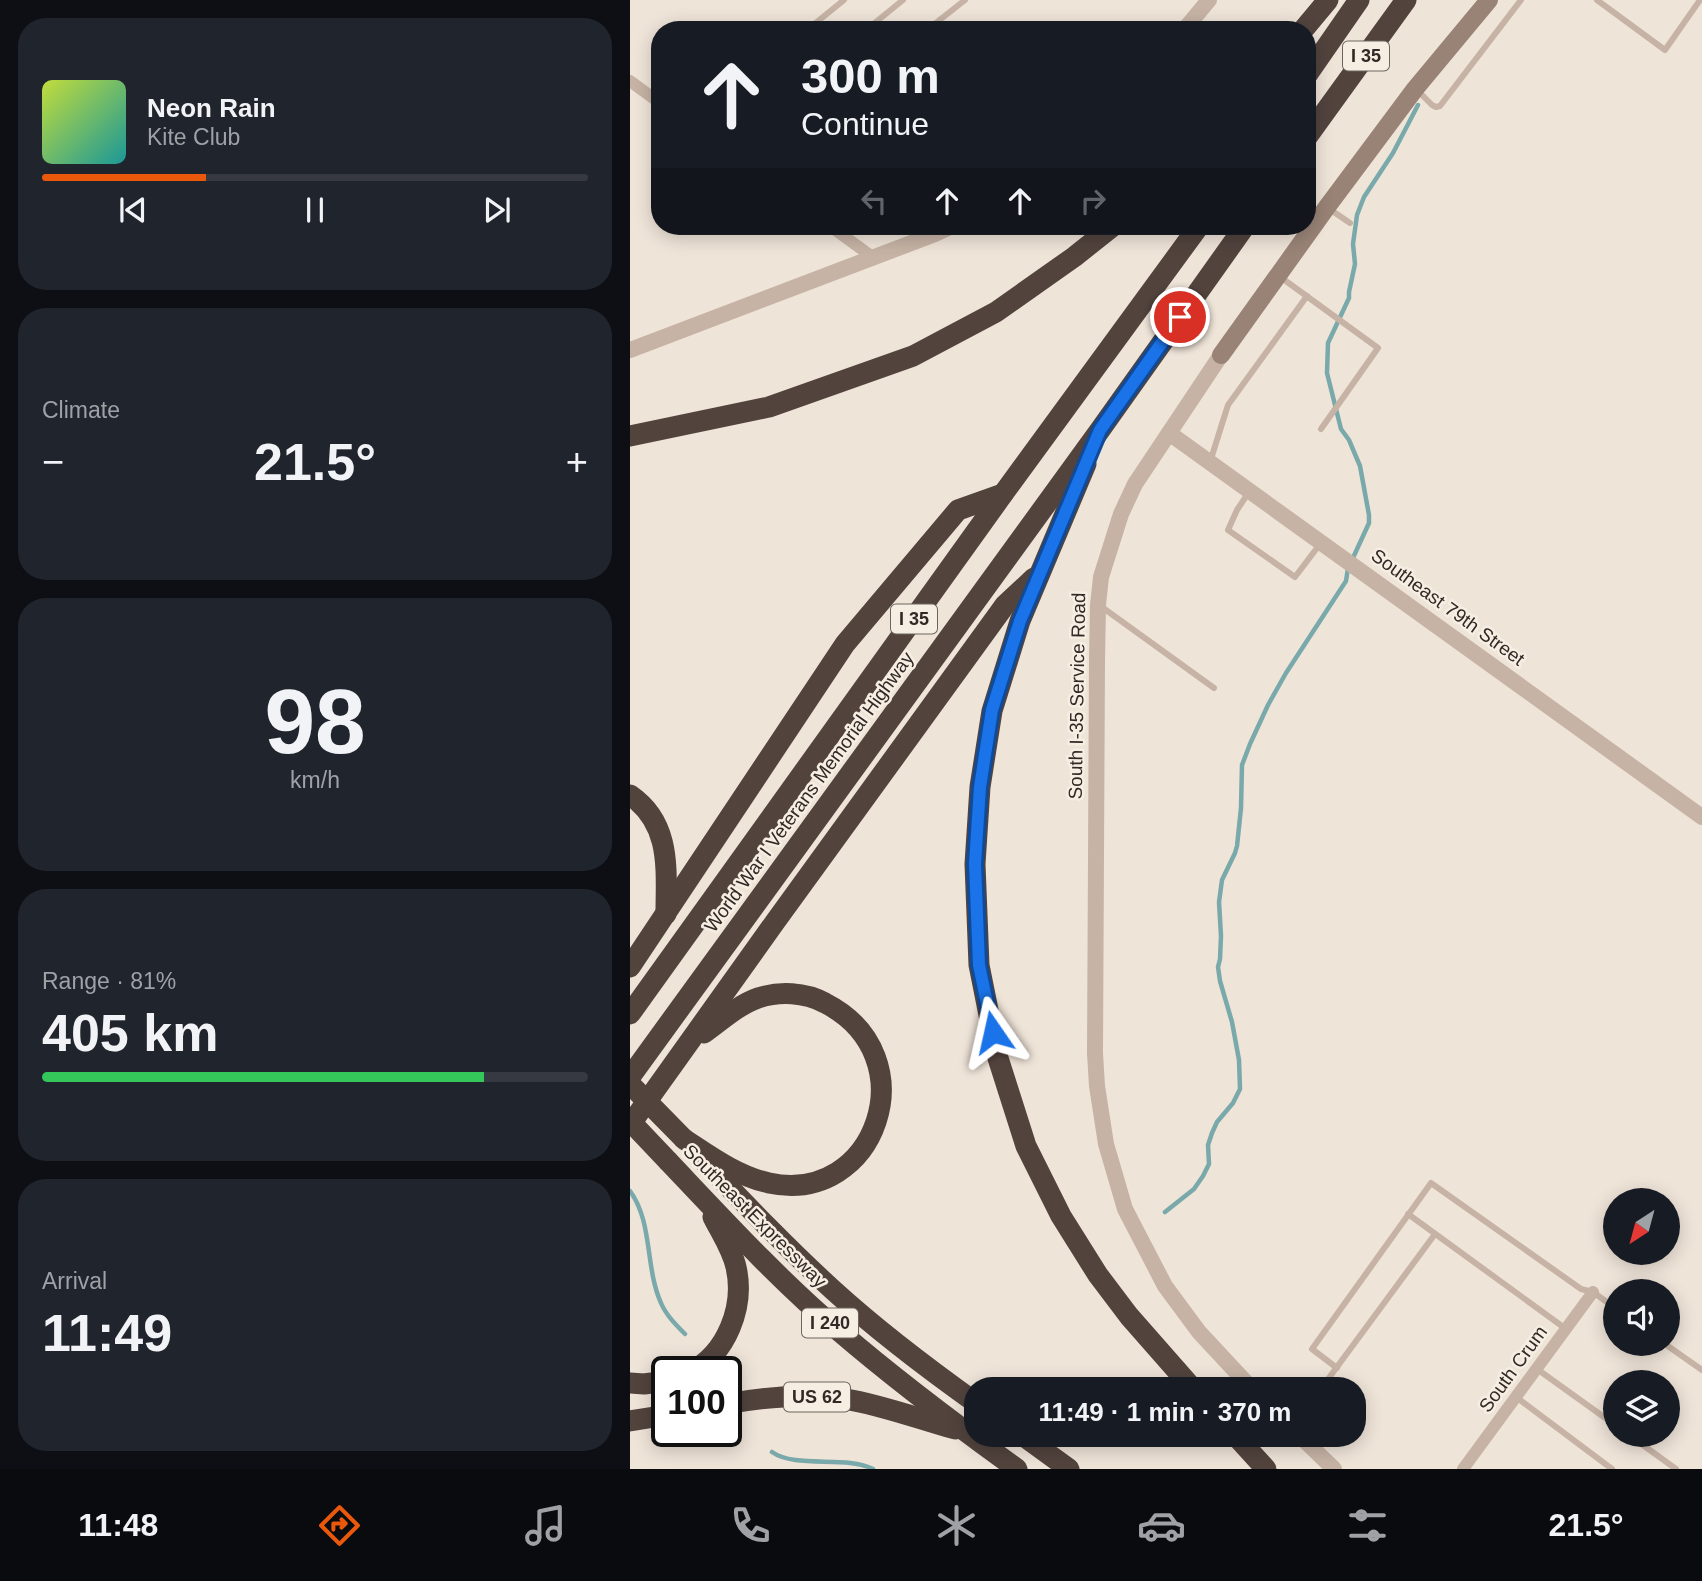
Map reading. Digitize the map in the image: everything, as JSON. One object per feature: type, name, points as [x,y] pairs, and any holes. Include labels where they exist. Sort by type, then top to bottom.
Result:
[{"type":"highway","points":[[1310,21],[1328,0]]},
{"type":"highway","name":"I 35","points":[[1316,62],[1359,0]]},
{"type":"highway","name":"I 35","points":[[1316,125],[1406,0]]},
{"type":"highway","points":[[630,436],[769,407],[913,356],[996,312],[1101,235]]},
{"type":"highway","name":"World War I Veterans Memorial Highway","points":[[630,1014],[1192,235]]},
{"type":"highway","name":"World War I Veterans Memorial Highway","points":[[630,1077],[1239,235]]},
{"type":"highway","points":[[1100,430],[1020,621],[992,710],[980,787],[975,864],[979,965],[997,1055],[1026,1146],[1037,1169],[1061,1216],[1098,1275],[1129,1316],[1183,1377]]},
{"type":"highway","points":[[630,967],[845,644],[958,510],[1003,494]]},
{"type":"highway","points":[[630,1123],[1005,606],[1040,573]]},
{"type":"highway","points":[[630,794],[645,808],[662,836],[666,855],[666,914]]},
{"type":"highway","points":[[684,1139],[726,1166],[754,1178],[770,1183],[804,1184],[832,1174],[857,1154],[876,1123],[882,1089],[876,1056],[860,1029],[833,1007],[804,995],[774,994],[758,998],[728,1015],[688,1045]]},
{"type":"highway","name":"Southeast Expressway","points":[[630,1084],[835,1292],[964,1395]]},
{"type":"highway","name":"Southeast Expressway","points":[[630,1123],[838,1330],[964,1431]]},
{"type":"highway","points":[[704,1199],[731,1252],[736,1268],[738,1296],[730,1328],[712,1356]]},
{"type":"highway","points":[[630,1383],[651,1383]]},
{"type":"highway","name":"US 62","points":[[742,1401],[796,1396],[844,1398],[964,1432]]},
{"type":"highway","points":[[630,1421],[651,1418]]},
{"type":"highway","name":"Southeast Expressway","points":[[986,1447],[1017,1469]]},
{"type":"highway","points":[[1039,1447],[1069,1469]]},
{"type":"highway","points":[[1246,1447],[1266,1469]]},
{"type":"main road","name":"South I-35 Service Road","points":[[1316,222],[1415,89],[1489,0]]},
{"type":"main road","name":"South I-35 Service Road","points":[[1222,355],[1307,235]]},
{"type":"street","points":[[1192,21],[1209,0]]},
{"type":"street","points":[[630,82],[651,97]]},
{"type":"street","points":[[842,235],[874,258]]},
{"type":"street","points":[[630,350],[932,235]]},
{"type":"street","name":"South I-35 Service Road","points":[[1222,355],[1135,484],[1121,514],[1101,577],[1098,605],[1095,1053],[1106,1144],[1125,1209],[1165,1286],[1199,1332],[1241,1377]]},
{"type":"street","name":"Southeast 79th Street","points":[[1169,433],[1702,817]]},
{"type":"street","name":"South Crum","points":[[1469,1467],[1516,1397],[1593,1292]]},
{"type":"street","points":[[1311,1447],[1334,1469]]},
{"type":"lane","points":[[818,21],[844,0]]},
{"type":"lane","points":[[877,21],[903,0]]},
{"type":"lane","points":[[938,21],[965,0]]},
{"type":"lane","points":[[1415,89],[1432,106],[1440,106],[1521,0]]},
{"type":"lane","points":[[1597,0],[1665,50],[1700,0]]},
{"type":"lane","points":[[1327,207],[1350,223]]},
{"type":"lane","points":[[1278,275],[1378,348],[1321,429]]},
{"type":"lane","points":[[1210,462],[1227,405],[1307,296]]},
{"type":"lane","points":[[1250,491],[1228,530],[1295,577],[1321,542]]},
{"type":"lane","points":[[1098,605],[1214,688]]},
{"type":"lane","points":[[1336,1368],[1311,1349],[1431,1182],[1581,1289],[1593,1292],[1603,1299]]},
{"type":"lane","points":[[1408,1214],[1566,1329]]},
{"type":"lane","points":[[1329,1377],[1435,1234]]},
{"type":"lane","points":[[1680,1355],[1702,1370]]},
{"type":"lane","points":[[1537,1368],[1603,1416]]},
{"type":"lane","points":[[1516,1397],[1612,1469]]},
{"type":"lane","points":[[1646,1447],[1676,1469]]},
{"type":"waterway","points":[[1352,560],[1369,523],[1369,515],[1360,466],[1341,429],[1327,373],[1328,343],[1349,298],[1355,264],[1353,244],[1357,215],[1364,197],[1393,153],[1418,105]]},
{"type":"waterway","points":[[1165,1212],[1194,1189],[1203,1176],[1209,1164],[1208,1145],[1212,1133],[1240,1089],[1239,1060],[1218,967],[1221,936],[1219,902],[1222,880],[1237,846],[1242,765],[1268,705],[1346,581],[1348,568]]},
{"type":"waterway","points":[[630,1191],[646,1231],[653,1275],[661,1303],[668,1316],[685,1334]]},
{"type":"waterway","points":[[772,1452],[794,1460],[849,1463],[873,1469]]},
{"type":"route","points":[[993,1032],[979,965],[975,864],[980,787],[992,710],[1020,621],[1100,430],[1180,317]]}]
